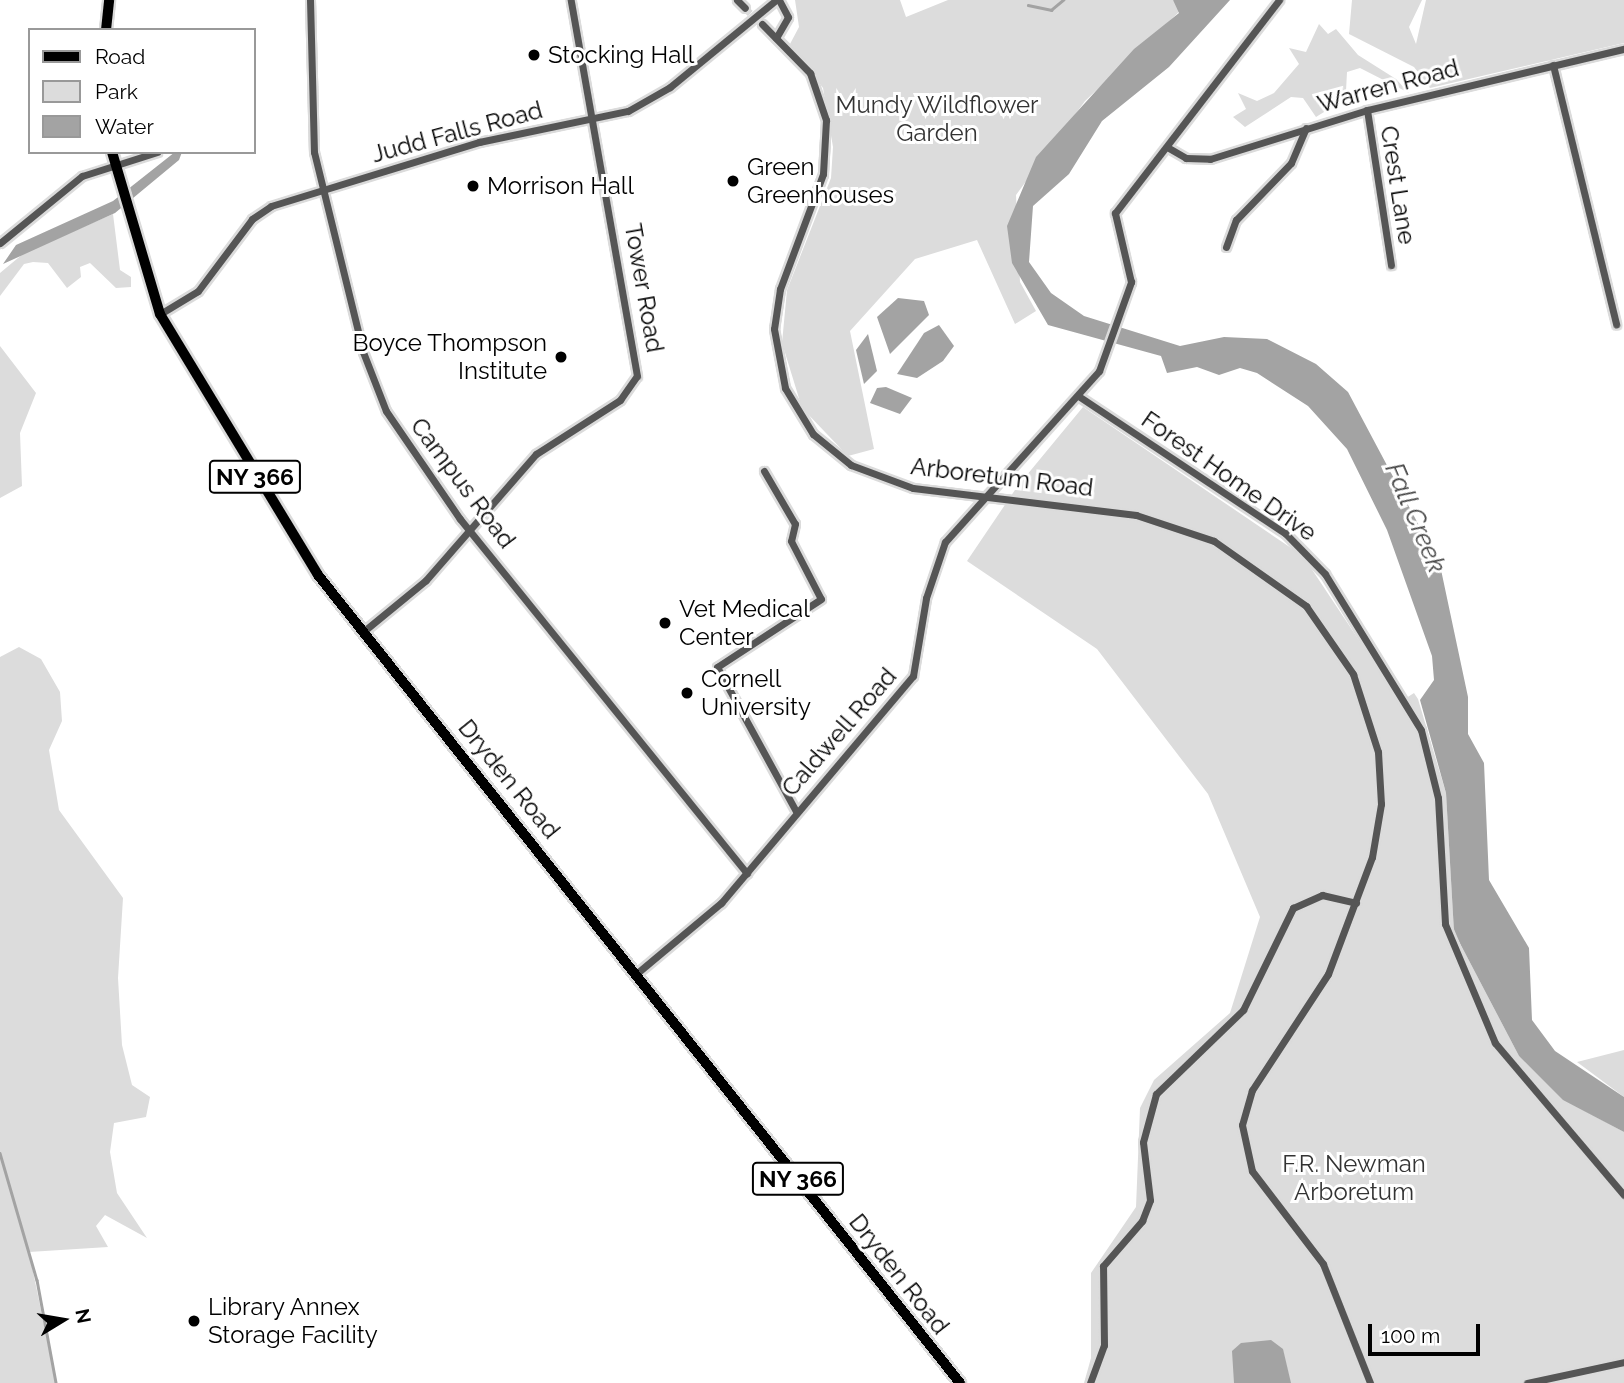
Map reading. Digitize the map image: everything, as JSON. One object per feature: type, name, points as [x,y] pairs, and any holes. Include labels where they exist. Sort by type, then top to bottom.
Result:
[{"type":"main road","points":[[106,28],[109,0]]},
{"type":"main road","name":"Dryden Road","points":[[112,154],[131,229],[160,314],[267,497],[364,631],[960,1383]]},
{"type":"street","name":"Campus Road","points":[[310,0],[313,139],[323,190],[377,391],[408,449],[747,873]]},
{"type":"street","name":"Tower Road","points":[[364,631],[426,579],[536,454],[623,397],[638,373],[571,0]]},
{"type":"street","points":[[737,0],[746,8]]},
{"type":"street","name":"Judd Falls Road","points":[[160,314],[198,291],[261,212],[491,138],[594,120],[659,95],[777,0]]},
{"type":"street","points":[[776,38],[788,17],[777,0]]},
{"type":"street","points":[[1080,397],[1102,363],[1131,282],[1115,213],[1279,0]]},
{"type":"street","name":"Arboretum Road","points":[[762,24],[815,82],[827,138],[817,195],[775,316],[776,350],[792,404],[824,446],[851,466],[913,488],[1090,507],[1185,529],[1245,558],[1306,606],[1353,674],[1378,752],[1378,831],[1356,903],[1323,984],[1252,1090],[1242,1125],[1252,1171],[1323,1264],[1370,1383]]},
{"type":"street","name":"Warren Road","points":[[1167,147],[1203,160],[1367,110],[1624,49]]},
{"type":"street","points":[[1553,65],[1616,324]]},
{"type":"street","name":"Crest Lane","points":[[1367,110],[1391,265]]},
{"type":"street","points":[[1226,247],[1236,220],[1291,163],[1306,128]]},
{"type":"street","points":[[0,243],[73,182],[114,164],[150,154]]},
{"type":"street","name":"Caldwell Road","points":[[636,974],[680,940],[747,873],[796,811],[915,673],[924,605],[940,552],[985,496],[1080,397]]},
{"type":"street","name":"Forest Home Drive","points":[[1080,397],[1284,533],[1325,574],[1421,730],[1438,798],[1445,925],[1495,1043],[1624,1195]]},
{"type":"street","points":[[764,471],[795,524],[791,541],[821,599],[717,667],[796,811]]},
{"type":"street","points":[[1090,1383],[1104,1345],[1103,1266],[1142,1220],[1150,1199],[1143,1142],[1156,1094],[1243,1010],[1293,908],[1322,895],[1356,903]]},
{"type":"street","points":[[1527,1383],[1624,1362]]},
{"type":"green space","name":"Mundy Wildflower Garden","points":[[795,0],[900,0],[906,17],[948,0],[1173,0],[1181,10],[1085,101],[1016,195],[1020,282],[1036,311],[1015,324],[977,240],[915,259],[850,331],[874,449],[848,456],[802,408],[782,343],[787,290],[831,178],[833,147],[823,88],[790,44],[799,27]]},
{"type":"green space","points":[[1352,0],[1422,0],[1409,27],[1416,44],[1426,0],[1624,0],[1624,43],[1430,88],[1414,67],[1349,34]]},
{"type":"green space","points":[[1319,24],[1328,34],[1336,29],[1358,55],[1396,79],[1409,93],[1360,68],[1347,72],[1346,91],[1319,92],[1324,112],[1316,117],[1303,98],[1291,97],[1245,127],[1233,117],[1246,109],[1238,93],[1257,101],[1274,93],[1299,64],[1289,48],[1306,52]]},
{"type":"green space","points":[[113,214],[120,270],[131,277],[131,287],[116,288],[90,263],[80,267],[81,277],[67,288],[48,263],[33,262],[24,264],[0,296],[0,273],[24,253]]},
{"type":"green space","points":[[0,346],[36,393],[20,433],[22,486],[0,498]]},
{"type":"green space","name":"F.R. Newman Arboretum","points":[[1083,407],[1303,556],[1400,702],[1414,693],[1418,699],[1446,793],[1454,932],[1519,1056],[1563,1099],[1624,1132],[1624,1383],[1084,1383],[1091,1358],[1091,1273],[1136,1207],[1140,1108],[1154,1080],[1230,1013],[1260,917],[1208,794],[1097,649],[967,561],[1017,487]]},
{"type":"green space","points":[[19,647],[41,659],[60,692],[62,721],[49,750],[59,810],[123,898],[118,978],[122,1045],[132,1085],[150,1097],[146,1117],[114,1123],[110,1152],[117,1193],[147,1238],[105,1215],[96,1226],[108,1247],[29,1252],[56,1383],[0,1383],[0,657]]},
{"type":"green space","points":[[1624,1050],[1624,1097],[1577,1062]]},
{"type":"water","name":"Fall Creek","points":[[1173,0],[1230,0],[1169,67],[1102,121],[1069,174],[1033,206],[1029,262],[1051,293],[1084,316],[1180,346],[1224,337],[1267,339],[1316,364],[1348,392],[1440,565],[1468,697],[1468,734],[1484,763],[1489,880],[1529,948],[1532,1020],[1555,1051],[1624,1097],[1624,1132],[1563,1100],[1519,1056],[1454,932],[1446,793],[1420,700],[1434,680],[1432,656],[1387,530],[1347,449],[1308,406],[1257,373],[1240,368],[1219,375],[1197,367],[1167,373],[1161,356],[1048,325],[1012,263],[1007,226],[1036,157],[1134,49],[1179,13]]},
{"type":"water","points":[[172,154],[181,154],[179,160],[115,213],[3,264],[16,245],[113,201]]},
{"type":"water","points":[[898,298],[924,301],[929,315],[890,354],[877,317]]},
{"type":"water","points":[[939,325],[954,346],[943,361],[917,378],[897,374],[924,333]]},
{"type":"water","points":[[868,334],[877,371],[864,384],[856,350]]},
{"type":"water","points":[[886,387],[912,398],[900,414],[870,403],[877,388]]},
{"type":"water","points":[[1271,1340],[1283,1349],[1291,1383],[1234,1383],[1232,1351],[1241,1343]]},
{"type":"waterway","points":[[1028,5],[1051,10],[1063,0]]},
{"type":"waterway","points":[[0,1153],[37,1280],[56,1383]]},
{"type":"tunnel","points":[[745,8],[762,24]]},
{"type":"place","name":"Stocking Hall","points":[[534,55]]},
{"type":"place","name":"Green Greenhouses","points":[[733,181]]},
{"type":"place","name":"Morrison Hall","points":[[473,186]]},
{"type":"place","name":"Boyce Thompson Institute","points":[[561,357]]},
{"type":"place","name":"Vet Medical Center","points":[[665,623]]},
{"type":"place","name":"Cornell University","points":[[687,693]]},
{"type":"place","name":"Library Annex Storage Facility","points":[[194,1321]]}]
